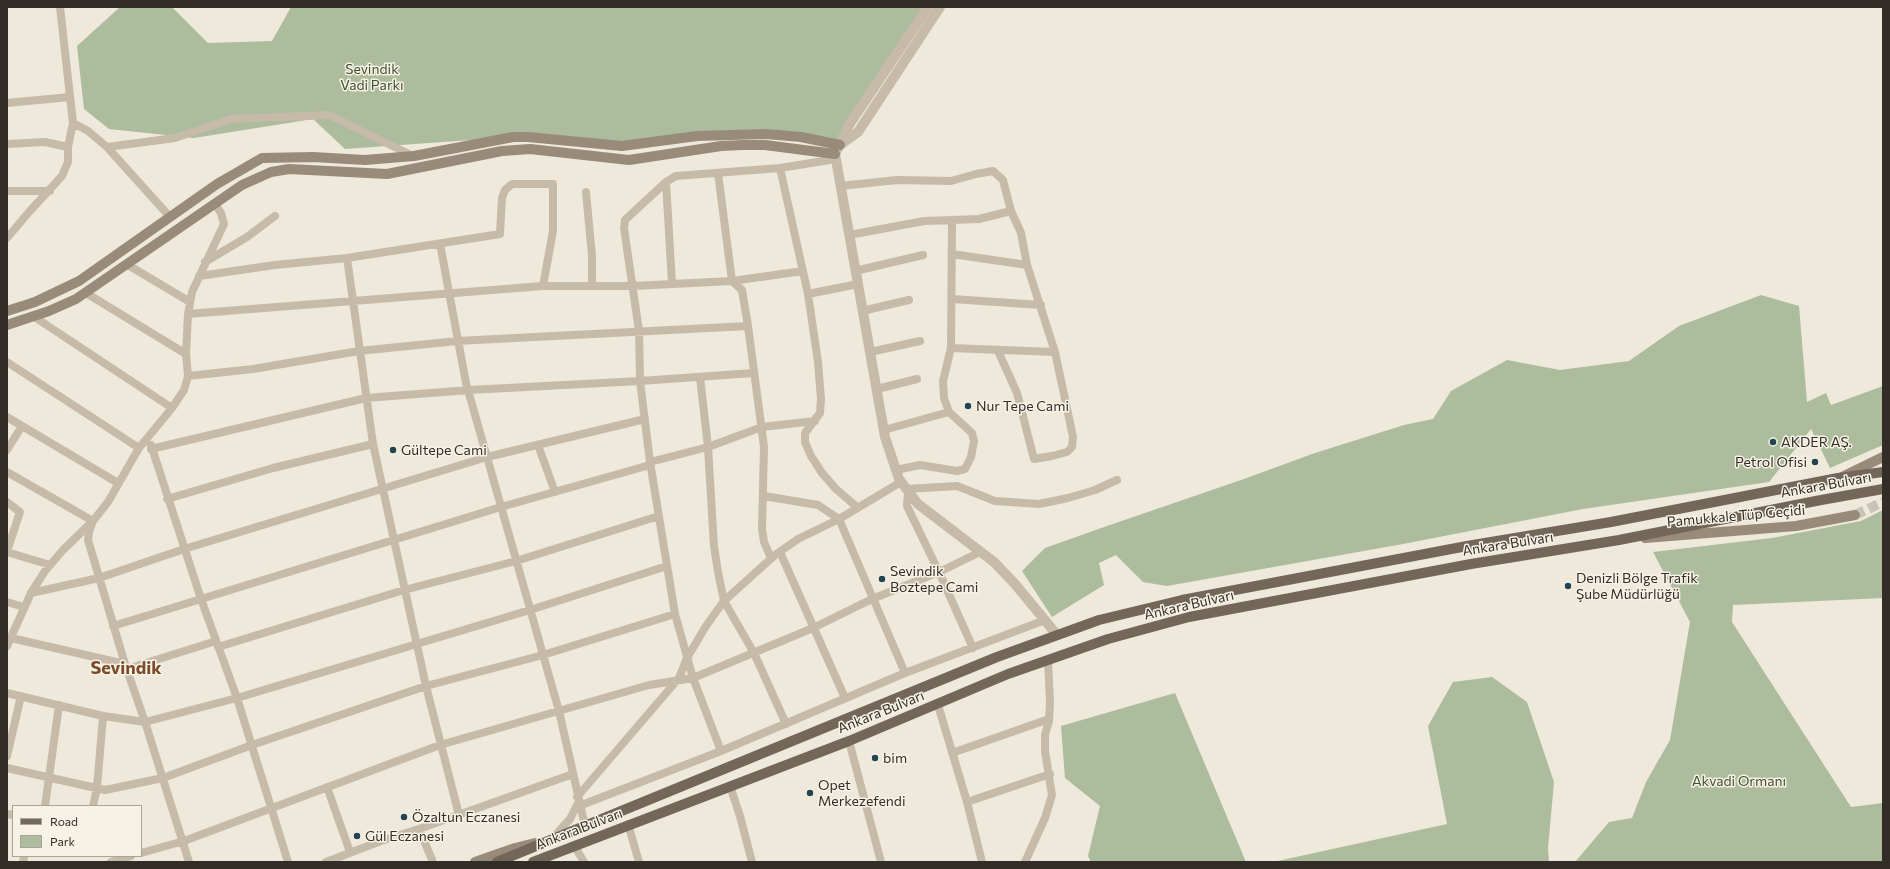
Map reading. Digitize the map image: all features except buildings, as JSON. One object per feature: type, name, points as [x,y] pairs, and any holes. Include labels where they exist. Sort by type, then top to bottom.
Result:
[{"type":"main road","points":[[7,311],[35,302],[79,281],[217,184],[262,158],[313,157],[365,160],[414,156],[513,137],[528,137],[622,146],[697,136],[766,134],[801,138],[837,153]]},
{"type":"main road","points":[[7,325],[76,299],[128,265],[242,185],[271,172],[289,169],[387,174],[502,151],[540,150],[584,154],[612,160],[629,160],[721,146],[765,145],[837,153]]},
{"type":"main road","points":[[1838,478],[1883,457]]},
{"type":"main road","name":"Ankara Bulvarı","points":[[497,862],[997,657],[1099,620],[1182,600],[1459,547],[1611,522],[1838,478],[1883,472]]},
{"type":"main road","name":"Ankara Bulvarı","points":[[533,862],[543,860],[574,845],[628,824],[849,741],[938,705],[1008,674],[1108,638],[1189,617],[1471,564],[1619,540],[1883,489]]},
{"type":"main road","points":[[1864,492],[1883,493]]},
{"type":"main road","name":"Pamukkale Tüp Geçidi","points":[[1619,540],[1796,526],[1855,515]]},
{"type":"main road","points":[[475,862],[515,848],[551,840]]},
{"type":"street","points":[[7,238],[29,212],[50,191],[62,176],[68,162],[68,147],[72,123],[60,7]]},
{"type":"street","points":[[928,7],[849,125],[837,153],[840,186],[884,430],[896,470],[905,488],[918,504],[994,562],[1015,584],[1058,635]]},
{"type":"street","points":[[721,751],[693,678],[675,614],[650,464],[640,381],[639,331],[634,286],[624,228],[625,220],[666,182],[676,176],[780,168],[837,153],[858,132],[940,7]]},
{"type":"street","points":[[7,103],[70,97]]},
{"type":"street","points":[[107,147],[175,138],[231,119],[329,114],[414,156]]},
{"type":"street","points":[[72,123],[88,131],[107,147],[170,217]]},
{"type":"street","points":[[7,144],[45,142],[68,147]]},
{"type":"street","points":[[780,168],[808,294],[818,362],[821,399],[820,413],[805,433],[805,442],[811,456],[822,473],[836,489],[858,508]]},
{"type":"street","points":[[840,186],[897,180],[951,181],[993,171],[1002,180],[1011,211],[1021,233],[1027,265],[1055,352],[1073,437],[1072,447],[1067,452],[1034,459],[1017,393],[998,351]]},
{"type":"street","points":[[718,173],[732,281],[742,290],[762,426],[764,447],[762,529],[764,542],[771,558]]},
{"type":"street","points":[[666,182],[672,284]]},
{"type":"street","points":[[199,276],[275,265],[347,258],[500,234],[502,198],[505,190],[512,184],[553,184],[553,231],[543,286]]},
{"type":"street","points":[[7,191],[50,191]]},
{"type":"street","points":[[586,192],[592,256],[592,286]]},
{"type":"street","points":[[7,646],[31,593],[50,565],[93,521],[108,502],[139,448],[172,408],[184,390],[188,376],[186,354],[190,302],[205,262],[224,224],[222,213],[214,204]]},
{"type":"street","points":[[849,235],[924,221],[943,219],[952,221],[979,219],[1011,211]]},
{"type":"street","points":[[205,262],[247,238],[275,216]]},
{"type":"street","points":[[896,470],[920,464],[952,471],[965,469],[971,457],[974,441],[972,433],[949,412],[944,398],[943,381],[951,348],[952,221]]},
{"type":"street","points":[[440,244],[457,341],[468,390],[559,711],[578,802],[585,826]]},
{"type":"street","points":[[952,254],[1027,265]]},
{"type":"street","points":[[855,271],[923,255]]},
{"type":"street","points":[[347,258],[373,444],[392,540],[440,745],[459,815]]},
{"type":"street","points":[[128,265],[190,302]]},
{"type":"street","points":[[188,314],[543,286],[634,286],[732,281],[802,271]]},
{"type":"street","points":[[808,294],[858,284]]},
{"type":"street","points":[[86,293],[186,354]]},
{"type":"street","points":[[952,299],[1040,305]]},
{"type":"street","points":[[862,311],[909,300]]},
{"type":"street","points":[[33,316],[172,408]]},
{"type":"street","points":[[188,376],[253,369],[359,351],[457,341],[748,326]]},
{"type":"street","points":[[870,352],[920,341]]},
{"type":"street","points":[[951,348],[1055,352]]},
{"type":"street","points":[[7,362],[139,448]]},
{"type":"street","points":[[151,449],[366,398],[468,390],[700,378],[753,373]]},
{"type":"street","points":[[700,378],[708,447],[714,546],[724,601],[754,653],[786,724]]},
{"type":"street","points":[[877,389],[917,379]]},
{"type":"street","points":[[884,430],[949,412]]},
{"type":"street","points":[[7,417],[118,483]]},
{"type":"street","points":[[31,593],[99,578],[184,549],[487,457],[645,419]]},
{"type":"street","points":[[113,626],[501,507],[708,447],[762,426],[815,420]]},
{"type":"street","points":[[7,450],[22,426]]},
{"type":"street","points":[[149,436],[151,449],[167,499],[237,698],[288,862]]},
{"type":"street","points":[[167,499],[273,468],[373,444]]},
{"type":"street","points":[[538,445],[555,492]]},
{"type":"street","points":[[7,472],[93,521]]},
{"type":"street","points":[[905,488],[957,486],[995,501],[1039,504],[1068,498],[1095,490],[1117,480]]},
{"type":"street","points":[[905,488],[907,506],[939,572],[973,648]]},
{"type":"street","name":"Ankara Bulvarı","points":[[551,840],[570,819],[578,802],[677,681],[706,626],[724,601],[771,558],[798,539],[858,508],[905,488]]},
{"type":"street","points":[[764,496],[818,505],[839,519],[905,673]]},
{"type":"street","points":[[7,502],[20,512],[7,551],[50,565]]},
{"type":"street","points":[[11,638],[126,666],[217,644],[404,590],[516,561],[659,516]]},
{"type":"street","points":[[93,521],[88,540],[113,626],[146,722],[184,841],[189,862]]},
{"type":"street","points":[[780,552],[845,698]]},
{"type":"street","points":[[142,853],[184,841],[270,807],[440,745],[649,685],[693,678],[813,628],[872,598],[939,572],[980,552]]},
{"type":"street","points":[[7,693],[59,704],[103,716],[146,722],[237,698],[530,610],[667,566]]},
{"type":"street","points":[[7,602],[24,607]]},
{"type":"street","points":[[7,768],[105,790],[163,778],[252,745],[426,686],[543,655],[675,614]]},
{"type":"street","points":[[578,802],[721,751],[905,673],[1045,620]]},
{"type":"street","points":[[1024,862],[1045,818],[1052,795],[1050,774],[1045,751],[1045,735],[1049,719],[1048,660]]},
{"type":"street","points":[[7,756],[21,696]]},
{"type":"street","points":[[45,805],[59,704]]},
{"type":"street","points":[[938,705],[967,802],[982,862]]},
{"type":"street","points":[[93,805],[97,788],[103,716]]},
{"type":"street","points":[[952,752],[1049,719]]},
{"type":"street","points":[[849,741],[882,862]]},
{"type":"street","points":[[326,862],[350,852],[459,815],[572,774]]},
{"type":"street","points":[[967,802],[1050,774]]},
{"type":"street","points":[[730,786],[740,816],[752,862]]},
{"type":"street","points":[[327,787],[350,852]]},
{"type":"street","points":[[628,824],[639,862]]},
{"type":"street","points":[[419,829],[433,862]]},
{"type":"street","points":[[574,845],[584,862]]},
{"type":"street","points":[[111,862],[128,857]]},
{"type":"green space","name":"Sevindik Vadi Parkı","points":[[120,7],[172,7],[208,43],[272,41],[291,7],[926,7],[840,145],[766,134],[652,143],[513,137],[345,149],[313,119],[194,138],[109,129],[84,109],[77,46]]},
{"type":"green space","points":[[1761,295],[1799,306],[1807,402],[1826,393],[1831,405],[1883,386],[1883,445],[1830,468],[1811,429],[1769,482],[1583,509],[1403,544],[1167,586],[1143,582],[1116,555],[1099,563],[1104,585],[1052,617],[1022,571],[1045,548],[1312,454],[1404,425],[1433,419],[1451,391],[1507,360],[1560,370],[1629,361],[1679,326]]},
{"type":"green space","name":"Akvadi Ormanı","points":[[1883,510],[1883,598],[1733,605],[1732,622],[1851,807],[1883,803],[1883,862],[1575,862],[1609,822],[1632,818],[1646,782],[1670,740],[1690,622],[1653,552],[1772,538],[1861,521]]},
{"type":"green space","points":[[1492,677],[1527,702],[1554,782],[1548,848],[1549,862],[1273,862],[1447,824],[1428,726],[1453,682]]},
{"type":"green space","points":[[1175,693],[1246,862],[1091,862],[1088,856],[1100,806],[1065,778],[1061,726]]},
{"type":"tunnel","points":[[1855,515],[1883,502]]},
{"type":"place","name":"Nur Tepe Cami","points":[[968,406]]},
{"type":"place","name":"AKDER AŞ.","points":[[1773,442]]},
{"type":"place","name":"Gültepe Cami","points":[[393,450]]},
{"type":"place","name":"Petrol Ofisi","points":[[1815,462]]},
{"type":"place","name":"Sevindik Boztepe Cami","points":[[882,579]]},
{"type":"place","name":"Denizli Bölge Trafik Şube Müdürlüğü","points":[[1568,586]]},
{"type":"place","name":"bim","points":[[875,758]]},
{"type":"place","name":"Opet Merkezefendi","points":[[810,793]]},
{"type":"place","name":"Özaltun Eczanesi","points":[[404,817]]},
{"type":"place","name":"Gül Eczanesi","points":[[357,836]]},
{"type":"district","name":"Sevindik","points":[[126,668]]}]
